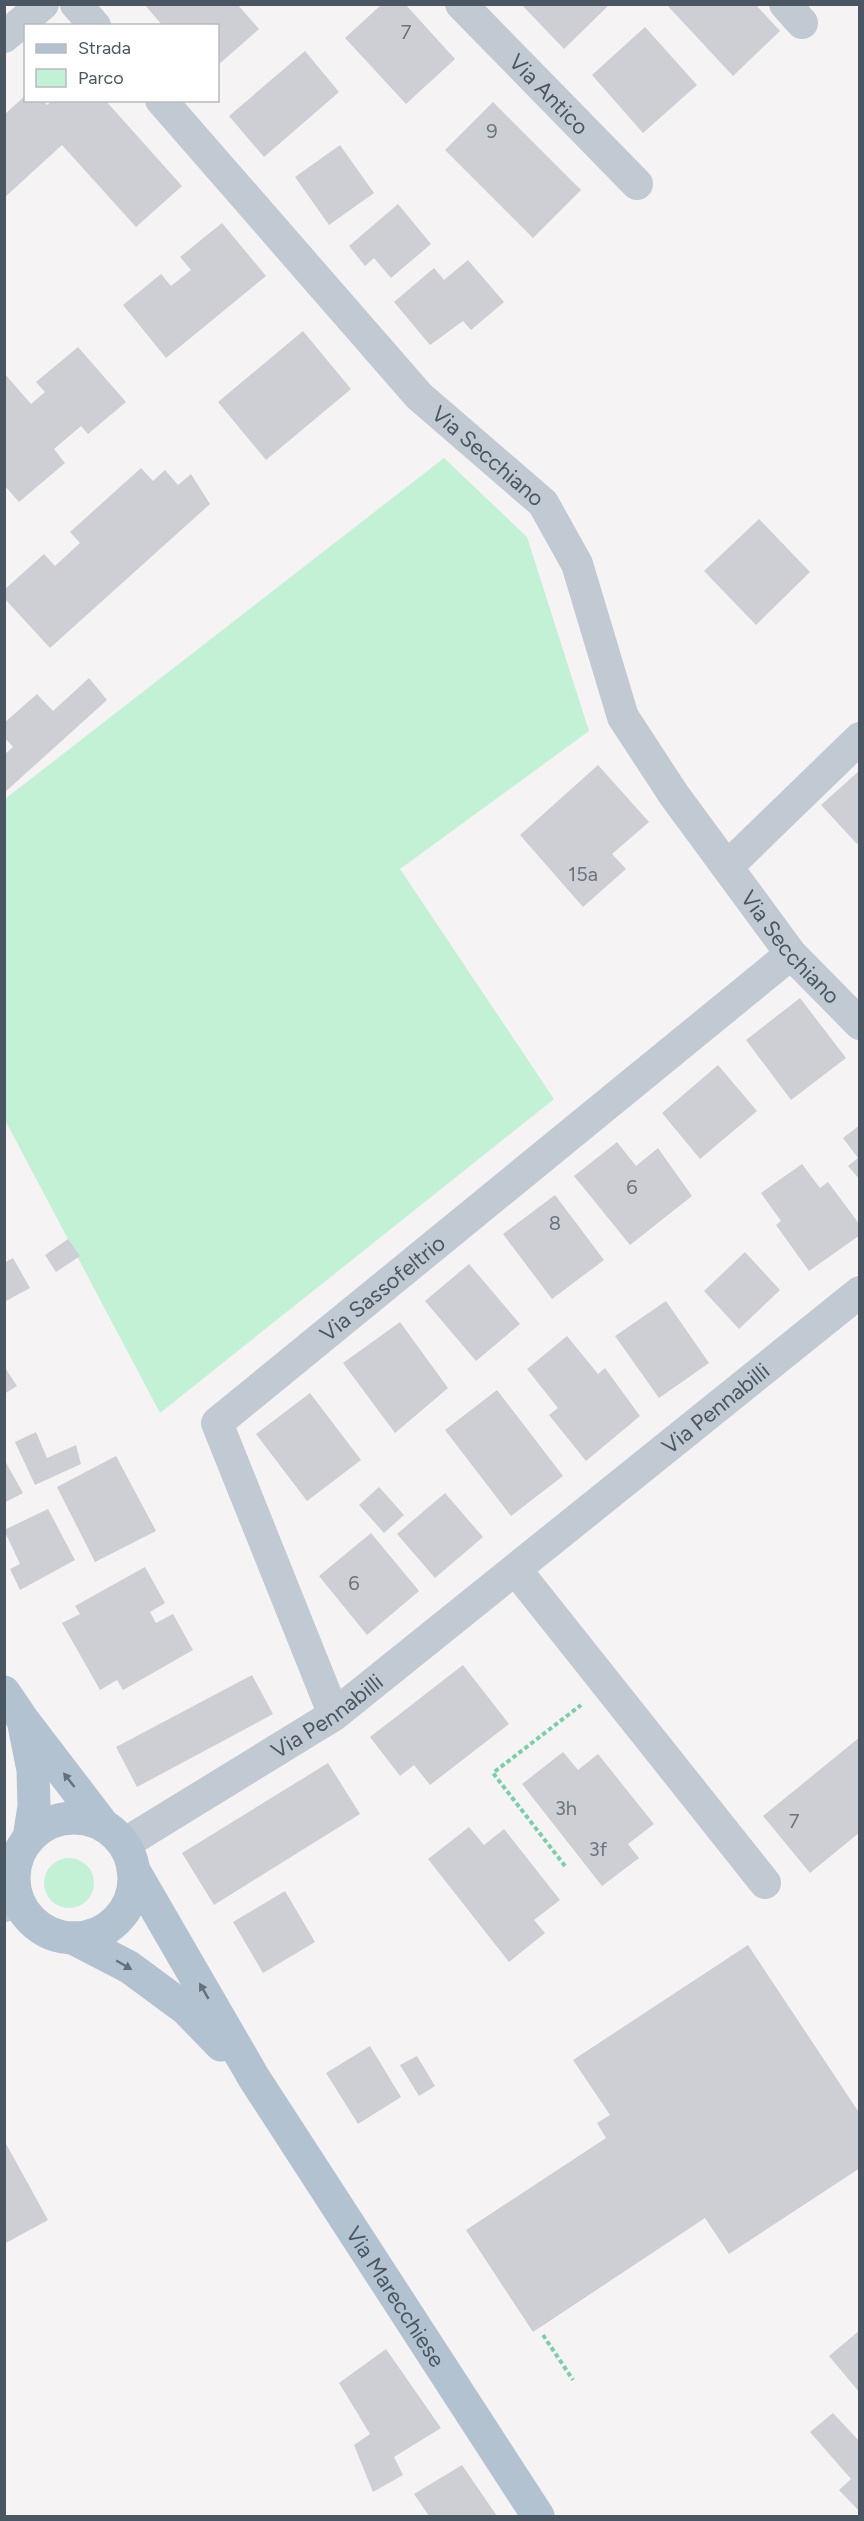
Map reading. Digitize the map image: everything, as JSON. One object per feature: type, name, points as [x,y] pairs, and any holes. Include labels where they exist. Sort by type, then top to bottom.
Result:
[{"type":"main road","name":"Via Marecchiese","points":[[4,1692],[23,1720],[121,1846],[254,2078],[538,2517]]},
{"type":"main road","name":"Via Marecchiese","points":[[23,1720],[33,1770],[34,1806],[29,1838],[20,1852],[15,1868],[12,1903],[41,1927],[56,1935],[73,1938],[129,1967],[186,2009],[254,2078]]},
{"type":"main road","points":[[29,1838],[45,1825],[64,1818],[85,1819],[121,1846],[134,1886],[129,1903],[120,1917],[106,1929],[73,1938]]},
{"type":"street","points":[[4,37],[43,4]]},
{"type":"street","points":[[76,4],[93,24]]},
{"type":"street","name":"Via Antico","points":[[461,4],[637,184]]},
{"type":"street","name":"Via Secchiano","points":[[162,102],[419,396],[543,502],[578,564],[623,717],[674,795],[791,954],[860,1024]]},
{"type":"street","name":"Via Secchiano","points":[[727,867],[860,738]]},
{"type":"street","name":"Via Sassofeltrio","points":[[334,1714],[217,1423],[791,954]]},
{"type":"street","name":"Via Pennabilli","points":[[121,1846],[334,1714],[860,1292]]},
{"type":"street","points":[[516,1570],[765,1883]]},
{"type":"path","points":[[565,1866],[493,1773],[607,1684]]},
{"type":"path","points":[[543,2335],[573,2380]]},
{"type":"green space","points":[[444,458],[527,537],[589,731],[400,869],[554,1099],[160,1413],[5,1120],[5,799]]},
{"type":"green space","points":[[69,1858],[87,1865],[94,1883],[87,1901],[69,1908],[51,1901],[44,1883],[51,1865]]},
{"type":"building","points":[[144,4],[237,4],[259,29],[219,64],[219,24],[161,24]]},
{"type":"building","points":[[382,4],[405,4],[455,59],[406,104],[345,38]]},
{"type":"building","points":[[521,4],[610,4],[564,49]]},
{"type":"building","points":[[666,4],[755,4],[780,31],[733,76]]},
{"type":"building","points":[[645,27],[697,85],[643,133],[592,75]]},
{"type":"building","points":[[305,51],[339,92],[264,157],[229,116]]},
{"type":"building","points":[[24,97],[24,102],[45,102],[47,105],[51,102],[107,102],[182,186],[136,227],[62,145],[5,197],[5,114]]},
{"type":"building","points":[[493,102],[581,190],[533,238],[445,150]]},
{"type":"building","points":[[340,145],[374,193],[329,225],[295,177]]},
{"type":"building","points":[[398,204],[431,244],[391,278],[374,258],[365,266],[349,246]]},
{"type":"building","points":[[222,223],[266,276],[166,358],[123,305],[161,274],[171,286],[191,270],[180,257]]},
{"type":"building","points":[[468,260],[504,302],[471,330],[463,321],[430,345],[394,302],[434,268],[444,280]]},
{"type":"building","points":[[303,331],[351,389],[266,460],[218,402]]},
{"type":"building","points":[[78,347],[126,402],[88,434],[81,426],[54,449],[65,463],[19,502],[4,485],[4,373],[31,404],[45,392],[36,382]]},
{"type":"building","points":[[141,468],[153,481],[165,470],[178,485],[191,474],[210,504],[50,648],[4,598],[4,590],[44,554],[55,566],[80,543],[70,532]]},
{"type":"building","points":[[759,519],[810,572],[756,625],[704,571]]},
{"type":"building","points":[[89,678],[107,700],[4,793],[4,755],[13,747],[4,737],[4,723],[37,694],[53,711]]},
{"type":"building","points":[[598,765],[649,822],[612,854],[626,869],[583,907],[520,835]]},
{"type":"building","points":[[860,770],[860,842],[857,844],[821,805]]},
{"type":"building","points":[[800,998],[846,1058],[791,1100],[746,1040]]},
{"type":"building","points":[[718,1065],[757,1111],[700,1159],[662,1113]]},
{"type":"building","points":[[860,1125],[860,1180],[848,1166],[858,1158],[843,1138]]},
{"type":"building","points":[[617,1142],[636,1166],[658,1148],[692,1196],[630,1245],[574,1176]]},
{"type":"building","points":[[802,1164],[820,1188],[828,1182],[860,1225],[860,1235],[809,1271],[776,1225],[781,1221],[761,1193]]},
{"type":"building","points":[[555,1195],[604,1260],[552,1299],[503,1234]]},
{"type":"building","points":[[68,1239],[80,1256],[56,1272],[45,1255]]},
{"type":"building","points":[[745,1252],[780,1290],[739,1329],[704,1291]]},
{"type":"building","points":[[13,1258],[30,1288],[4,1302],[4,1263]]},
{"type":"building","points":[[469,1264],[520,1324],[476,1361],[425,1301]]},
{"type":"building","points":[[666,1301],[709,1363],[659,1398],[615,1336]]},
{"type":"building","points":[[400,1322],[448,1388],[395,1433],[343,1363]]},
{"type":"building","points":[[567,1336],[598,1374],[605,1368],[640,1416],[586,1461],[549,1415],[558,1408],[527,1369]]},
{"type":"building","points":[[4,1366],[17,1386],[4,1394]]},
{"type":"building","points":[[497,1390],[563,1476],[511,1516],[445,1430]]},
{"type":"building","points":[[310,1393],[361,1460],[307,1501],[256,1434]]},
{"type":"building","points":[[36,1432],[47,1458],[76,1445],[81,1464],[35,1485],[15,1442]]},
{"type":"building","points":[[116,1456],[156,1531],[95,1562],[57,1487]]},
{"type":"building","points":[[4,1459],[23,1493],[4,1503]]},
{"type":"building","points":[[379,1487],[404,1515],[384,1533],[359,1505]]},
{"type":"building","points":[[445,1493],[483,1537],[435,1578],[397,1534]]},
{"type":"building","points":[[48,1509],[75,1560],[20,1590],[10,1569],[20,1564],[4,1530]]},
{"type":"building","points":[[371,1533],[419,1591],[367,1635],[319,1576]]},
{"type":"building","points":[[145,1567],[165,1603],[150,1612],[156,1623],[173,1614],[193,1650],[123,1690],[117,1680],[100,1690],[62,1623],[80,1614],[75,1606]]},
{"type":"building","points":[[463,1665],[509,1724],[430,1785],[414,1765],[400,1776],[370,1737]]},
{"type":"building","points":[[252,1675],[273,1714],[137,1787],[116,1747]]},
{"type":"building","points":[[860,1737],[860,1832],[810,1873],[763,1816]]},
{"type":"building","points":[[563,1752],[578,1770],[598,1754],[654,1824],[628,1844],[639,1858],[602,1886],[522,1784]]},
{"type":"building","points":[[328,1763],[360,1814],[214,1905],[182,1853]]},
{"type":"building","points":[[469,1827],[484,1845],[504,1829],[560,1900],[534,1920],[545,1933],[509,1962],[428,1859]]},
{"type":"building","points":[[285,1891],[315,1942],[263,1973],[233,1922]]},
{"type":"building","points":[[748,1945],[860,2114],[860,2168],[729,2254],[705,2218],[533,2332],[466,2230],[606,2138],[597,2123],[610,2115],[573,2060]]},
{"type":"building","points":[[370,2046],[401,2097],[358,2124],[326,2073]]},
{"type":"building","points":[[417,2056],[435,2086],[419,2096],[400,2065]]},
{"type":"building","points":[[4,2140],[48,2220],[4,2244]]},
{"type":"building","points":[[860,2330],[860,2393],[829,2356]]},
{"type":"building","points":[[386,2349],[441,2428],[394,2457],[403,2475],[373,2492],[354,2445],[370,2434],[339,2383]]},
{"type":"building","points":[[833,2413],[860,2442],[860,2512],[839,2490],[851,2479],[810,2432]]},
{"type":"building","points":[[462,2465],[497,2516],[429,2516],[414,2494]]}]
